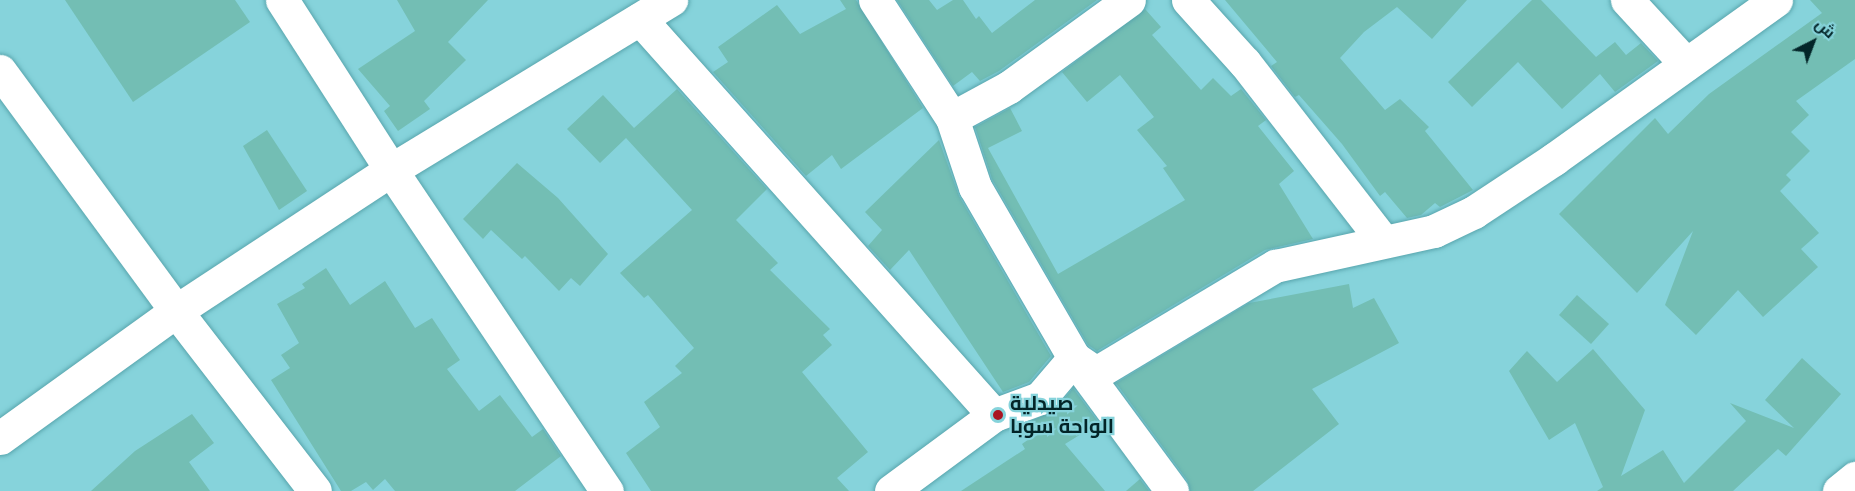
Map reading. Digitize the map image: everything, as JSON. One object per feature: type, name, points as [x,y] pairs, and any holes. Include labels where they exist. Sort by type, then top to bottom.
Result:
[{"type":"street","points":[[282,0],[391,170],[608,491]]},
{"type":"street","points":[[0,438],[176,311],[391,170],[671,0]]},
{"type":"street","points":[[876,0],[952,118],[975,187],[1074,358],[1172,491]]},
{"type":"street","points":[[952,118],[1009,87],[1129,0]]},
{"type":"street","points":[[1188,0],[1245,63],[1383,241]]},
{"type":"street","points":[[1627,0],[1686,64]]},
{"type":"street","points":[[1074,358],[1096,373],[1275,266],[1434,231],[1474,212],[1776,0]]},
{"type":"street","points":[[640,19],[994,415]]},
{"type":"street","points":[[0,71],[176,311],[315,491]]},
{"type":"street","points":[[891,491],[994,415],[1040,398],[1074,358]]},
{"type":"street","points":[[1839,491],[1855,478]]},
{"type":"building","points":[[65,0],[235,0],[250,22],[133,102]]},
{"type":"building","points":[[397,0],[488,0],[448,42],[466,60],[424,101],[430,109],[398,131],[384,111],[390,106],[358,69],[415,31]]},
{"type":"building","points":[[840,0],[856,0],[923,108],[841,169],[832,155],[806,176],[713,72],[728,62],[718,47],[777,5],[800,34],[846,9]]},
{"type":"building","points":[[897,0],[929,0],[937,10],[953,0],[963,0],[976,19],[979,16],[992,33],[1035,0],[1097,0],[999,71],[980,81],[972,72],[953,86]]},
{"type":"building","points":[[1225,0],[1467,0],[1432,39],[1397,7],[1364,32],[1340,58],[1385,110],[1400,99],[1429,127],[1425,131],[1473,190],[1440,207],[1435,203],[1421,215],[1407,218],[1385,192],[1380,196],[1342,144],[1299,95],[1295,97],[1271,66],[1277,62]]},
{"type":"building","points":[[1532,0],[1541,0],[1596,57],[1615,42],[1626,55],[1641,43],[1658,61],[1615,92],[1600,74],[1562,109],[1518,62],[1472,107],[1448,82]]},
{"type":"building","points":[[1810,0],[1855,0],[1855,59],[1796,101],[1809,115],[1791,132],[1810,151],[1786,175],[1791,180],[1780,191],[1819,233],[1801,249],[1818,267],[1763,317],[1738,290],[1696,335],[1665,305],[1693,231],[1637,293],[1559,214],[1655,118],[1668,134],[1709,94],[1822,13]]},
{"type":"building","points":[[1145,9],[1161,27],[1152,35],[1201,90],[1213,78],[1231,96],[1241,89],[1266,120],[1258,126],[1294,171],[1279,184],[1313,239],[1265,250],[1097,351],[1088,345],[992,179],[975,127],[1010,108],[1022,131],[988,148],[1058,274],[1185,200],[1163,168],[1167,166],[1137,130],[1154,117],[1120,75],[1087,102],[1062,72]]},
{"type":"building","points":[[677,89],[767,189],[736,220],[778,263],[770,270],[830,329],[823,335],[832,345],[802,372],[868,452],[837,478],[849,491],[651,491],[626,453],[660,427],[644,402],[682,373],[675,366],[694,348],[648,295],[644,298],[620,273],[692,210],[626,138],[600,163],[567,129],[603,95],[634,128]]},
{"type":"building","points":[[267,130],[307,191],[279,210],[243,146]]},
{"type":"building","points":[[939,140],[959,196],[1051,356],[1029,382],[1003,392],[909,250],[890,270],[868,246],[882,230],[865,212]]},
{"type":"building","points":[[517,163],[558,198],[608,254],[580,286],[571,278],[559,291],[525,256],[522,259],[491,230],[483,239],[463,219]]},
{"type":"building","points":[[326,268],[350,305],[385,281],[415,328],[432,318],[460,360],[447,369],[479,411],[500,395],[532,437],[543,429],[561,456],[515,491],[395,491],[385,479],[373,490],[366,482],[351,491],[341,491],[271,380],[290,368],[281,355],[299,343],[277,304],[305,288],[302,284]]},
{"type":"building","points":[[1349,284],[1353,308],[1374,298],[1399,343],[1312,389],[1339,424],[1253,491],[1190,491],[1187,480],[1116,383],[1249,303]]},
{"type":"building","points":[[1577,295],[1609,324],[1591,344],[1559,315]]},
{"type":"building","points":[[1593,349],[1645,410],[1621,476],[1663,450],[1684,483],[1746,421],[1730,403],[1794,428],[1765,400],[1802,358],[1841,394],[1786,456],[1778,449],[1733,491],[1597,491],[1603,487],[1575,423],[1549,440],[1509,371],[1527,351],[1557,382]]},
{"type":"building","points":[[1073,388],[1099,423],[1065,444],[1105,491],[961,491],[1025,449],[1022,444],[1032,437],[1023,424],[1054,411]]},
{"type":"building","points":[[192,414],[214,443],[189,462],[210,491],[91,491],[135,451]]},
{"type":"building","points":[[1140,479],[1149,491],[1126,491]]},
{"type":"place","name":"صيدلية الواحة سوبا","points":[[998,415]]}]
